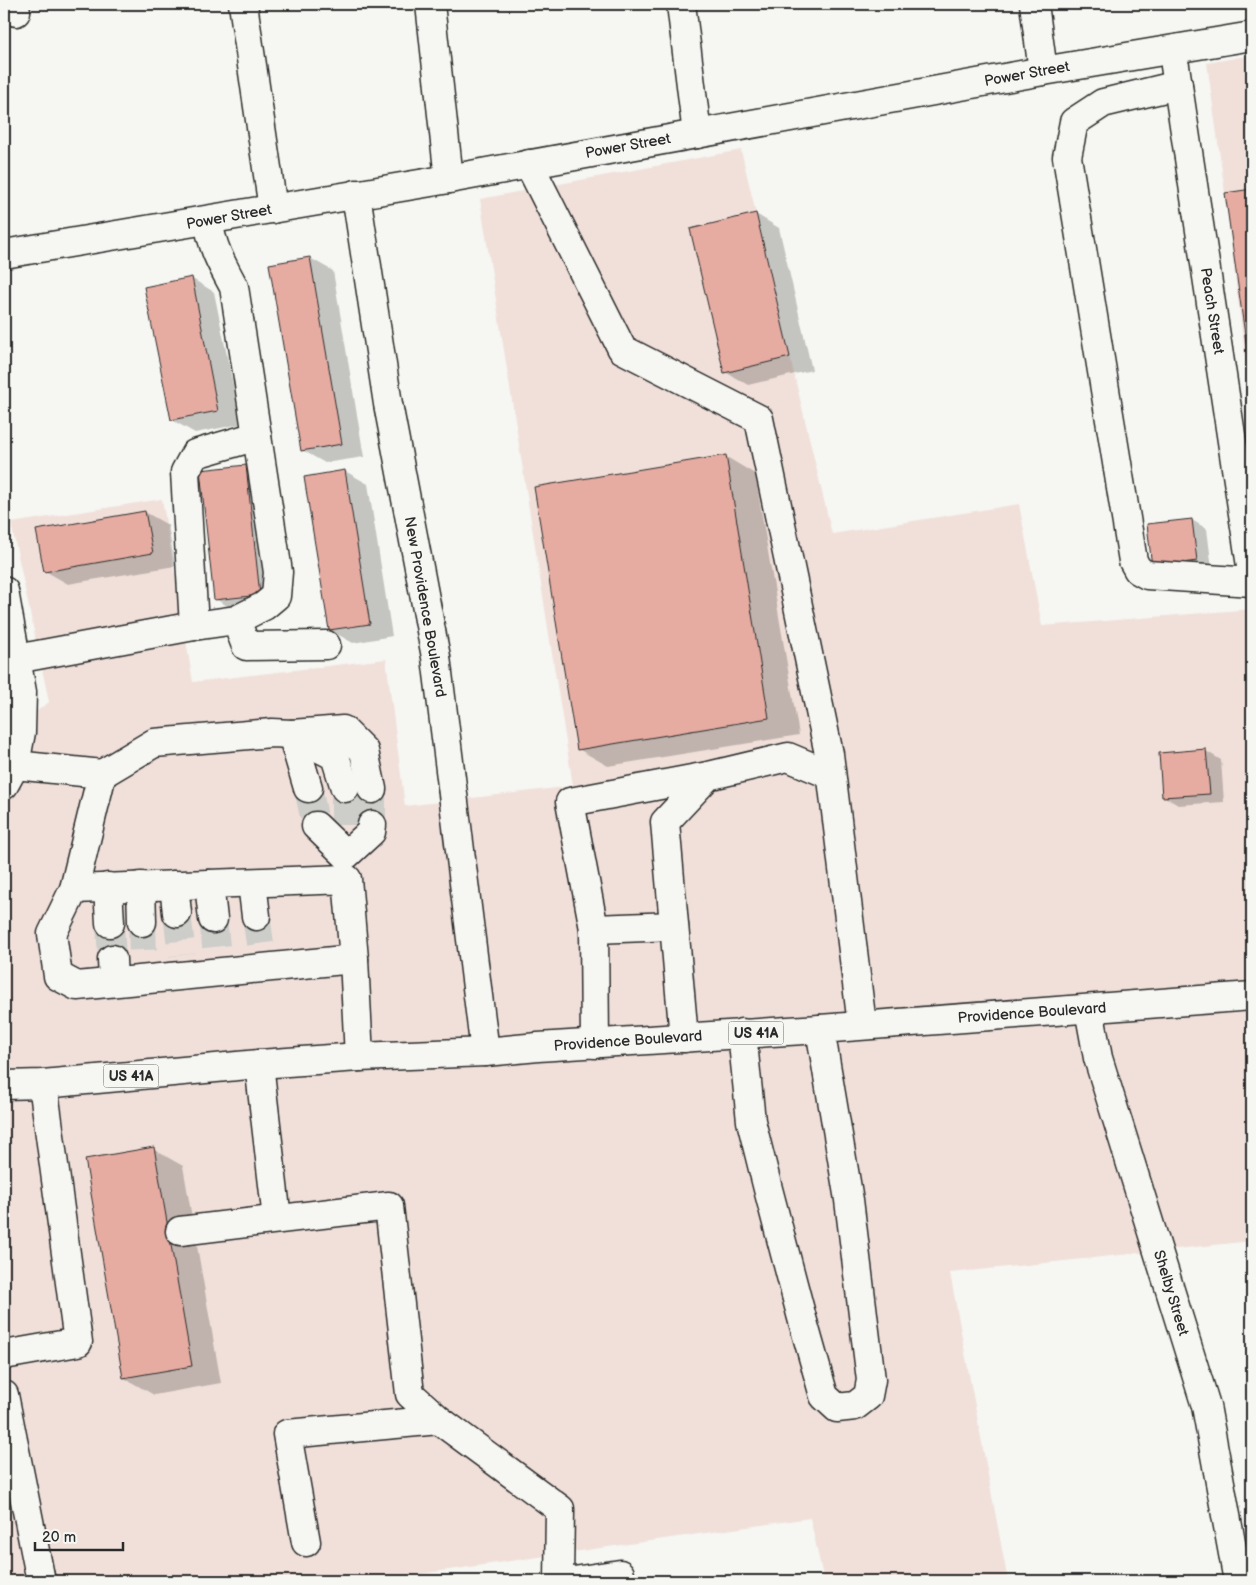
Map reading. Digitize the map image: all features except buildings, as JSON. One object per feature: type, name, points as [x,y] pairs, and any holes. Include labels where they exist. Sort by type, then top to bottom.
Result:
[{"type":"main road","points":[[243,4],[273,209]]},
{"type":"main road","points":[[430,4],[449,179]]},
{"type":"main road","points":[[681,4],[696,134]]},
{"type":"main road","points":[[1034,4],[1043,71]]},
{"type":"main road","name":"Power Street","points":[[4,254],[449,179],[1043,71],[1252,36]]},
{"type":"main road","name":"Peach Street","points":[[1172,50],[1245,473],[1252,572]]},
{"type":"main road","points":[[1178,85],[1103,103],[1074,122],[1067,157],[1133,561],[1138,570],[1147,575],[1252,582]]},
{"type":"main road","points":[[529,164],[622,349],[759,419],[829,754],[862,1025]]},
{"type":"main road","name":"New Providence Boulevard","points":[[356,194],[388,404],[436,657],[485,1052]]},
{"type":"main road","points":[[16,659],[236,620],[264,606],[276,596],[278,572],[234,287],[218,259],[208,220]]},
{"type":"main road","points":[[194,626],[185,472],[195,454],[257,436]]},
{"type":"main road","points":[[4,591],[16,659],[13,694],[21,732],[10,775],[102,774],[154,743],[272,733],[292,734],[342,730],[364,751],[372,789]]},
{"type":"main road","points":[[236,620],[246,646],[326,645]]},
{"type":"main road","points":[[292,734],[308,788]]},
{"type":"main road","points":[[292,734],[335,756],[345,788]]},
{"type":"main road","points":[[595,1044],[594,929],[570,802],[708,776],[788,756],[832,775]]},
{"type":"main road","points":[[102,774],[74,889],[52,934],[58,976],[77,986],[112,971],[262,959],[354,959]]},
{"type":"main road","points":[[684,1038],[666,822],[708,776]]},
{"type":"main road","points":[[345,825],[346,867],[354,959],[359,1057]]},
{"type":"main road","points":[[74,889],[252,882],[346,867],[371,832],[372,825]]},
{"type":"main road","points":[[316,826],[346,867]]},
{"type":"main road","points":[[252,882],[256,916]]},
{"type":"main road","points":[[209,884],[214,919]]},
{"type":"main road","points":[[174,885],[177,913]]},
{"type":"main road","points":[[141,886],[142,922]]},
{"type":"main road","points":[[108,887],[110,923]]},
{"type":"main road","points":[[594,929],[674,926]]},
{"type":"main road","name":"Providence Boulevard","points":[[4,1085],[43,1084],[259,1064],[359,1057],[485,1052],[1252,996]]},
{"type":"main road","name":"Shelby Street","points":[[1089,1009],[1098,1058],[1206,1406],[1238,1581]]},
{"type":"main road","points":[[742,1033],[751,1121],[768,1189],[824,1396],[837,1408],[855,1406],[868,1396],[871,1380],[849,1200],[820,1029]]},
{"type":"main road","points":[[259,1064],[277,1219]]},
{"type":"main road","points":[[4,1355],[78,1342],[43,1084]]},
{"type":"main road","points":[[180,1231],[389,1206],[410,1394],[439,1420],[560,1510],[559,1581]]},
{"type":"main road","points":[[4,1395],[11,1471],[41,1581]]},
{"type":"main road","points":[[306,1542],[287,1434],[439,1420]]},
{"type":"main road","points":[[574,1581],[621,1578]]},
{"type":"shaded area","points":[[1252,55],[1252,414],[1207,63]]},
{"type":"shaded area","points":[[741,150],[832,534],[1019,504],[1042,626],[1252,609],[1252,1241],[950,1273],[1008,1581],[824,1581],[810,1518],[372,1581],[4,1581],[4,736],[49,702],[11,523],[162,499],[193,682],[386,659],[405,806],[573,786],[480,199]]},
{"type":"tunnel","points":[[308,788],[316,826]]},
{"type":"tunnel","points":[[345,788],[345,825]]},
{"type":"tunnel","points":[[372,789],[372,825]]},
{"type":"tunnel","points":[[177,913],[182,955]]},
{"type":"tunnel","points":[[256,916],[261,950]]},
{"type":"tunnel","points":[[213,919],[217,955]]},
{"type":"tunnel","points":[[142,922],[143,958]]},
{"type":"tunnel","points":[[110,923],[112,959]]}]
